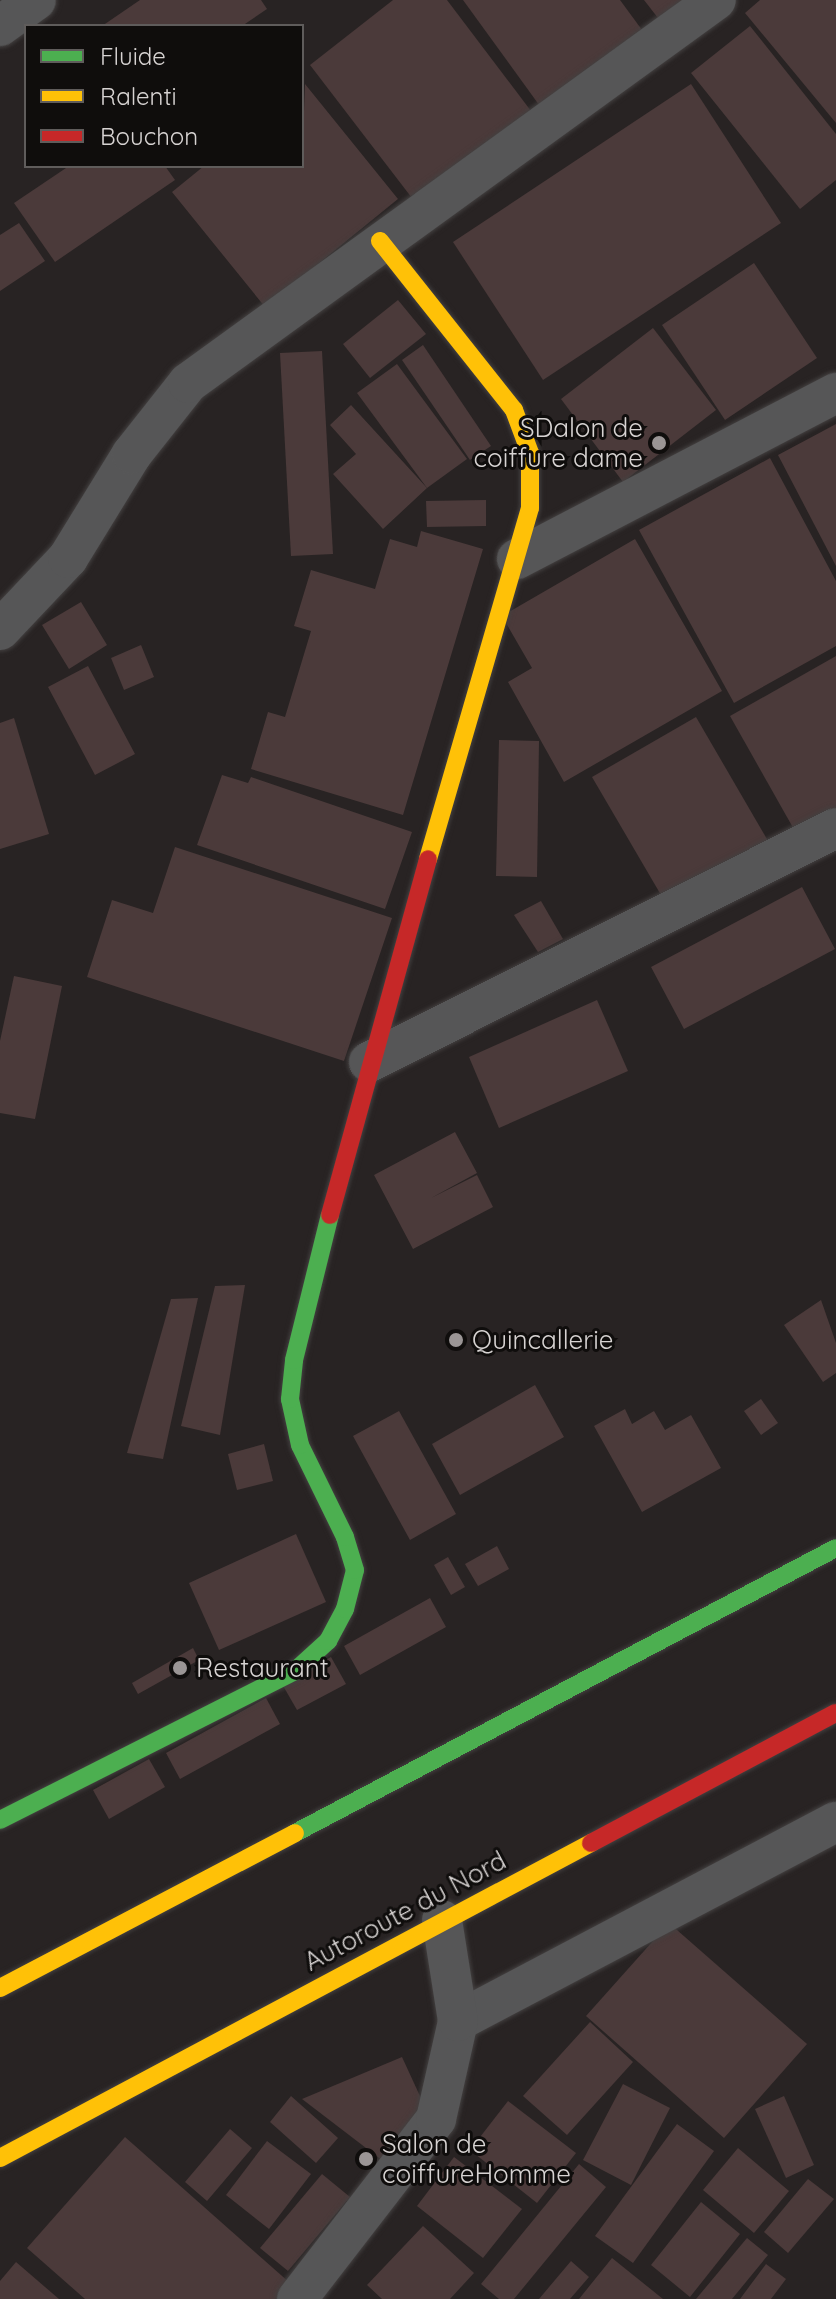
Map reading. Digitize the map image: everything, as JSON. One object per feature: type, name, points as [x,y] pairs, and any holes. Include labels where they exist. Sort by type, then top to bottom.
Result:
[{"type":"main road","points":[[0,1820],[295,1671],[328,1641],[345,1609],[355,1570],[345,1537],[300,1445],[290,1399],[294,1360],[369,1062],[530,508],[530,453],[514,410],[380,241]]},
{"type":"main road","points":[[0,1988],[836,1548]]},
{"type":"main road","name":"Autoroute du Nord","points":[[0,2158],[442,1920],[836,1713]]},
{"type":"street","points":[[0,26],[36,0]]},
{"type":"street","points":[[0,630],[68,558],[132,454],[188,383],[716,0]]},
{"type":"street","points":[[517,559],[836,393]]},
{"type":"street","points":[[369,1062],[836,828]]},
{"type":"street","points":[[458,2021],[836,1822]]},
{"type":"street","points":[[297,2299],[436,2119],[458,2021],[442,1920]]},
{"type":"building","points":[[140,0],[261,0],[267,9],[245,24],[105,24]]},
{"type":"building","points":[[393,0],[447,0],[531,111],[415,202],[310,65]]},
{"type":"building","points":[[463,0],[620,0],[645,34],[542,109]]},
{"type":"building","points":[[644,0],[682,0],[658,18]]},
{"type":"building","points":[[760,0],[836,0],[836,123],[745,13]]},
{"type":"building","points":[[750,26],[836,134],[836,180],[800,209],[691,73]]},
{"type":"building","points":[[305,84],[398,199],[265,307],[172,192],[202,168],[304,168]]},
{"type":"building","points":[[691,84],[781,223],[543,380],[453,242]]},
{"type":"building","points":[[66,168],[166,168],[175,180],[55,262],[14,203]]},
{"type":"building","points":[[19,223],[45,261],[0,291],[0,235]]},
{"type":"building","points":[[754,263],[817,358],[725,420],[662,325]]},
{"type":"building","points":[[398,300],[426,334],[370,378],[343,344]]},
{"type":"building","points":[[653,328],[716,410],[623,482],[561,399]]},
{"type":"building","points":[[423,345],[491,446],[470,460],[402,360]]},
{"type":"building","points":[[322,351],[333,554],[291,556],[280,353]]},
{"type":"building","points":[[397,364],[467,459],[427,488],[357,393]]},
{"type":"building","points":[[351,405],[427,488],[383,529],[333,474],[356,454],[330,425]]},
{"type":"building","points":[[836,424],[836,566],[778,455]]},
{"type":"building","points":[[770,458],[836,581],[836,646],[734,703],[639,530]]},
{"type":"building","points":[[486,500],[486,526],[427,527],[426,501]]},
{"type":"building","points":[[421,531],[483,549],[403,815],[251,769],[268,712],[285,717],[311,631],[294,626],[311,570],[375,589],[390,539],[417,547]]},
{"type":"building","points":[[635,539],[722,691],[564,782],[508,682],[532,668],[502,616]]},
{"type":"building","points":[[81,602],[107,645],[69,669],[42,625]]},
{"type":"building","points":[[141,645],[154,677],[124,690],[111,658]]},
{"type":"building","points":[[836,656],[836,810],[796,833],[730,716]]},
{"type":"building","points":[[88,666],[135,754],[95,775],[48,687]]},
{"type":"building","points":[[696,717],[771,846],[668,907],[592,777]]},
{"type":"building","points":[[14,718],[49,834],[0,849],[0,723]]},
{"type":"building","points":[[499,740],[539,741],[537,877],[496,876]]},
{"type":"building","points":[[222,775],[248,783],[251,777],[412,832],[385,909],[197,845]]},
{"type":"building","points":[[175,847],[392,918],[344,1061],[87,977],[112,900],[153,913]]},
{"type":"building","points":[[802,887],[835,949],[684,1029],[651,967]]},
{"type":"building","points":[[541,901],[563,939],[538,952],[514,915]]},
{"type":"building","points":[[14,976],[62,986],[35,1119],[0,1113],[0,1041]]},
{"type":"building","points":[[597,1000],[628,1071],[499,1128],[469,1057]]},
{"type":"building","points":[[455,1132],[477,1173],[431,1198],[477,1175],[493,1207],[413,1249],[374,1175]]},
{"type":"building","points":[[245,1285],[220,1435],[181,1426],[215,1286]]},
{"type":"building","points":[[198,1298],[163,1459],[127,1453],[171,1299]]},
{"type":"building","points":[[821,1300],[836,1343],[836,1373],[823,1382],[784,1325]]},
{"type":"building","points":[[535,1385],[564,1437],[460,1495],[432,1444]]},
{"type":"building","points":[[761,1399],[778,1423],[761,1435],[744,1411]]},
{"type":"building","points":[[625,1409],[632,1424],[654,1411],[665,1430],[691,1415],[721,1468],[642,1512],[594,1426]]},
{"type":"building","points":[[399,1411],[456,1514],[410,1540],[353,1436]]},
{"type":"building","points":[[264,1444],[273,1481],[237,1490],[228,1454]]},
{"type":"building","points":[[296,1534],[326,1602],[219,1650],[189,1583]]},
{"type":"building","points":[[497,1546],[509,1569],[478,1586],[465,1564]]},
{"type":"building","points":[[448,1557],[465,1587],[451,1595],[434,1565]]},
{"type":"building","points":[[430,1598],[446,1627],[360,1675],[344,1646]]},
{"type":"building","points":[[193,1648],[199,1660],[138,1694],[132,1683]]},
{"type":"building","points":[[331,1657],[346,1684],[297,1710],[282,1684]]},
{"type":"building","points":[[266,1698],[280,1724],[180,1779],[166,1753]]},
{"type":"building","points":[[149,1759],[165,1787],[109,1819],[93,1790]]},
{"type":"building","points":[[669,1923],[807,2044],[724,2138],[586,2016]]},
{"type":"building","points":[[590,2022],[633,2062],[567,2135],[523,2096]]},
{"type":"building","points":[[402,2057],[425,2107],[383,2161],[302,2099]]},
{"type":"building","points":[[623,2084],[670,2108],[631,2185],[583,2160]]},
{"type":"building","points":[[291,2096],[338,2138],[316,2163],[270,2122]]},
{"type":"building","points":[[784,2096],[814,2165],[786,2178],[755,2109]]},
{"type":"building","points":[[508,2101],[576,2153],[537,2203],[470,2150]]},
{"type":"building","points":[[677,2124],[714,2151],[633,2263],[595,2236]]},
{"type":"building","points":[[230,2129],[252,2148],[207,2201],[185,2182]]},
{"type":"building","points":[[125,2137],[290,2283],[276,2299],[85,2299],[27,2248]]},
{"type":"building","points":[[267,2141],[311,2174],[269,2229],[226,2195]]},
{"type":"building","points":[[738,2148],[789,2191],[754,2233],[703,2190]]},
{"type":"building","points":[[454,2157],[522,2209],[483,2258],[417,2206]]},
{"type":"building","points":[[579,2164],[606,2187],[514,2299],[499,2299],[481,2284]]},
{"type":"building","points":[[322,2174],[350,2197],[288,2271],[260,2248]]},
{"type":"building","points":[[808,2179],[834,2199],[788,2253],[764,2232]]},
{"type":"building","points":[[701,2202],[740,2234],[690,2297],[651,2265]]},
{"type":"building","points":[[423,2226],[474,2273],[450,2299],[382,2299],[367,2285]]},
{"type":"building","points":[[747,2238],[768,2255],[732,2299],[696,2299]]},
{"type":"building","points":[[612,2258],[663,2299],[579,2299]]},
{"type":"building","points":[[571,2261],[589,2277],[570,2299],[539,2299]]},
{"type":"building","points":[[16,2262],[59,2299],[0,2299],[0,2281]]},
{"type":"building","points":[[766,2264],[786,2279],[771,2299],[740,2299]]},
{"type":"traffic: fast","points":[[0,1820],[295,1671],[328,1641],[345,1609],[355,1570],[345,1537],[300,1445],[290,1399],[294,1360],[330,1215]]},
{"type":"traffic: fast","points":[[295,1833],[836,1548]]},
{"type":"traffic: slow","points":[[380,241],[514,410],[530,453],[530,508],[428,859]]},
{"type":"traffic: slow","points":[[0,1988],[295,1833]]},
{"type":"traffic: slow","points":[[0,2158],[591,1843]]},
{"type":"traffic: jam","points":[[330,1215],[428,859]]},
{"type":"traffic: jam","points":[[591,1843],[836,1713]]},
{"type":"place","name":"SDalon de coiffure dame","points":[[659,443]]},
{"type":"place","name":"Quincallerie","points":[[456,1340]]},
{"type":"place","name":"Restaurant","points":[[180,1668]]},
{"type":"place","name":"Salon de coiffureHomme","points":[[366,2159]]}]
